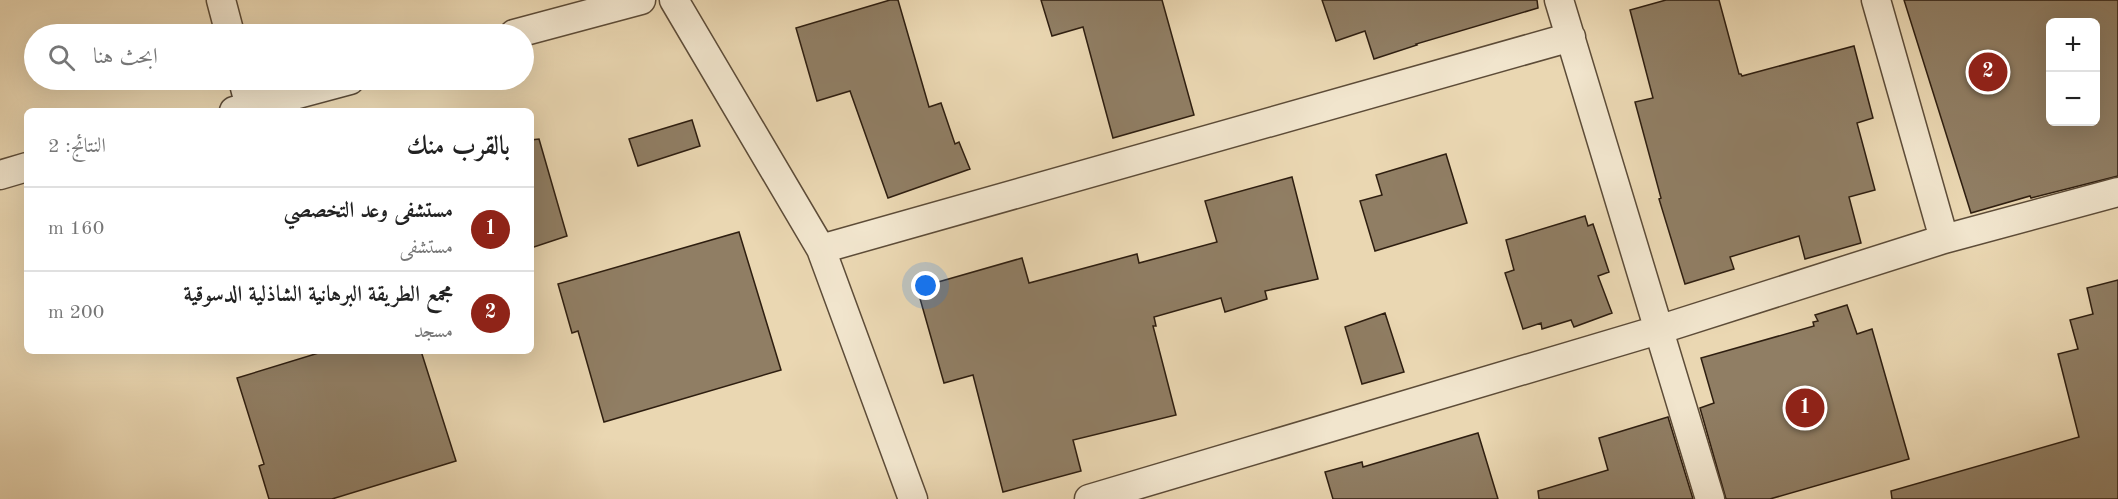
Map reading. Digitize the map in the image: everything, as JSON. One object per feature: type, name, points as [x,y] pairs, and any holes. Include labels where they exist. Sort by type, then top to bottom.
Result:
[{"type":"street","points":[[221,0],[227,24]]},
{"type":"street","points":[[534,29],[640,0]]},
{"type":"street","points":[[674,0],[821,249],[913,499]]},
{"type":"street","points":[[1559,0],[1710,499]]},
{"type":"street","points":[[1876,0],[1944,239]]},
{"type":"street","points":[[821,249],[1571,37]]},
{"type":"street","points":[[242,108],[243,90]]},
{"type":"street","points":[[246,108],[313,90]]},
{"type":"street","points":[[0,175],[24,168]]},
{"type":"street","points":[[1089,499],[1658,330],[1944,239],[2118,192]]},
{"type":"building","points":[[890,0],[898,0],[929,107],[941,103],[955,144],[959,142],[970,169],[888,198],[850,91],[817,101],[796,28]]},
{"type":"building","points":[[1041,0],[1162,0],[1194,115],[1113,138],[1083,27],[1052,36]]},
{"type":"building","points":[[1322,0],[1537,0],[1538,8],[1416,44],[1374,59],[1365,31],[1336,41]]},
{"type":"building","points":[[1666,0],[1719,0],[1739,74],[1742,76],[1854,46],[1873,118],[1857,123],[1875,190],[1849,197],[1861,243],[1805,259],[1799,236],[1730,257],[1734,269],[1685,284],[1659,199],[1661,198],[1635,102],[1653,98],[1630,10]]},
{"type":"building","points":[[1904,0],[2118,0],[2118,176],[2031,198],[2030,196],[1971,213]]},
{"type":"building","points":[[692,120],[700,146],[638,166],[629,139]]},
{"type":"building","points":[[539,139],[567,236],[534,247],[534,140]]},
{"type":"building","points":[[1446,154],[1467,223],[1375,251],[1360,201],[1382,195],[1376,175]]},
{"type":"building","points":[[1292,177],[1318,279],[1265,291],[1267,299],[1225,312],[1221,298],[1154,317],[1156,326],[1153,326],[1176,415],[1073,440],[1081,471],[1003,492],[973,375],[944,383],[917,288],[1022,258],[1029,283],[1137,254],[1139,263],[1217,242],[1205,201]]},
{"type":"building","points":[[1585,216],[1588,226],[1593,224],[1609,272],[1598,276],[1612,313],[1574,327],[1571,320],[1542,329],[1541,323],[1523,329],[1505,273],[1514,270],[1506,240]]},
{"type":"building","points":[[739,232],[781,370],[604,422],[578,331],[572,333],[558,284]]},
{"type":"building","points":[[2118,280],[2118,499],[1892,499],[1891,491],[2079,437],[2058,354],[2078,349],[2070,320],[2093,314],[2087,288]]},
{"type":"building","points":[[1847,305],[1857,334],[1872,329],[1909,459],[1770,499],[1726,499],[1700,408],[1714,403],[1701,358],[1814,326],[1813,322],[1818,321],[1815,315]]},
{"type":"building","points":[[1385,313],[1404,372],[1362,384],[1345,327]]},
{"type":"building","points":[[315,354],[422,354],[456,461],[332,499],[269,499],[259,466],[264,464],[237,378]]},
{"type":"building","points":[[1668,417],[1693,499],[1539,499],[1538,491],[1608,470],[1599,438]]},
{"type":"building","points":[[1478,433],[1498,499],[1333,499],[1325,472],[1362,462],[1363,467]]},
{"type":"place","name":"مجمع الطريقة البرهانية الشاذلية الدسوقية","points":[[1988,72]]},
{"type":"place","name":"مستشفى وعد التخصصي","points":[[1805,408]]}]
